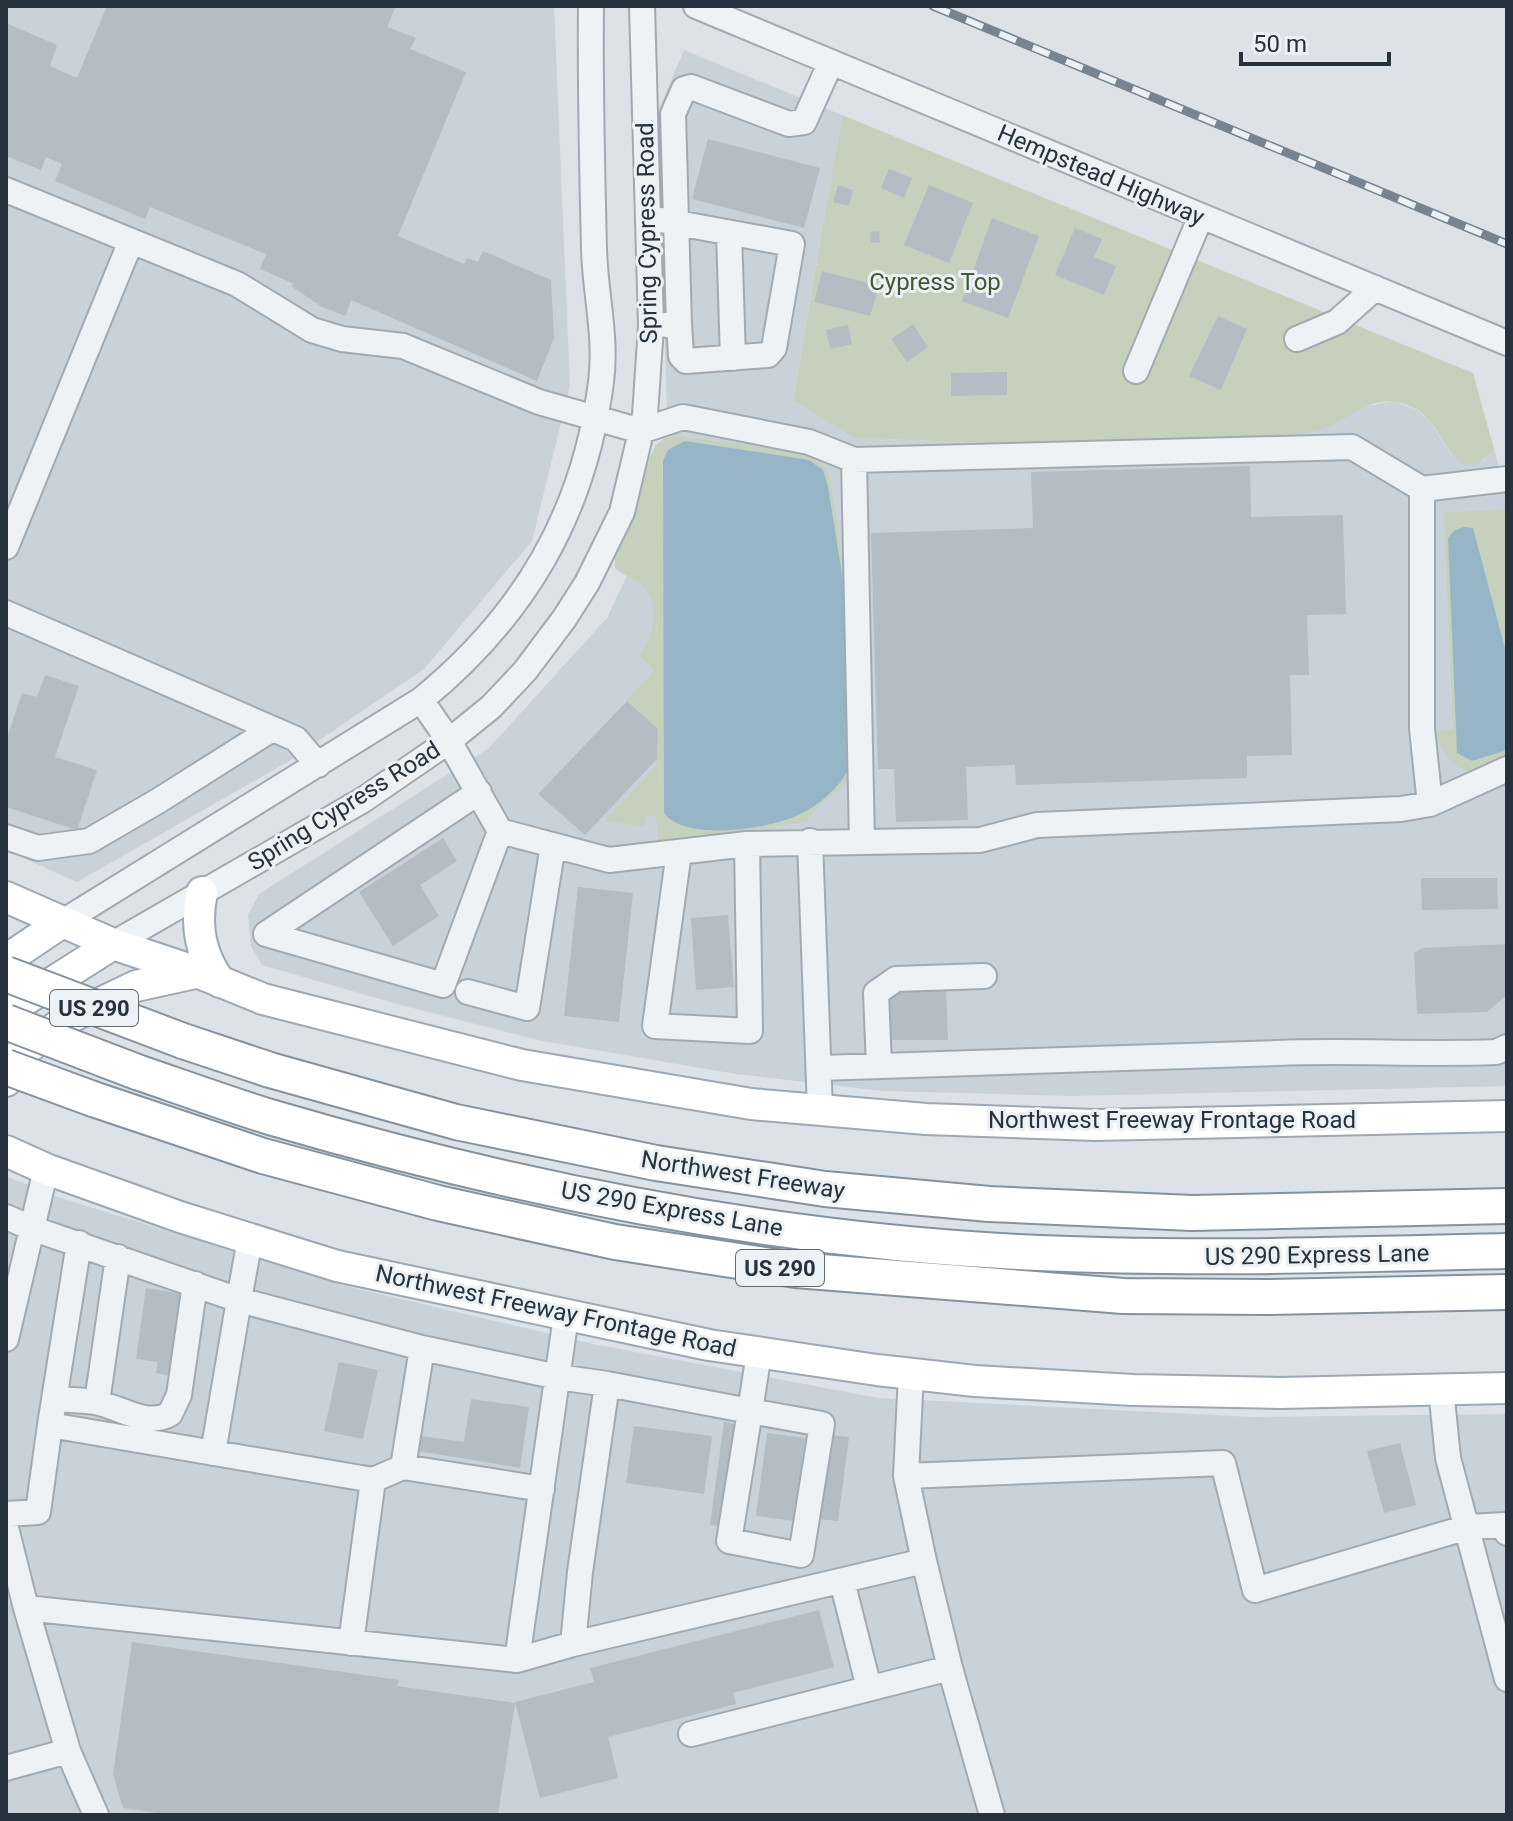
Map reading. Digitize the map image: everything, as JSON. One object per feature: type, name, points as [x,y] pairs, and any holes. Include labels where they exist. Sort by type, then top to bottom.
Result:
[{"type":"highway","name":"Northwest Freeway","points":[[6,974],[183,1041],[270,1070],[456,1122],[656,1163],[825,1189],[989,1204],[1192,1213],[1497,1206]]},
{"type":"highway","name":"US 290 Express Lane","points":[[6,1022],[137,1072],[268,1116],[418,1157],[590,1196],[704,1217],[806,1231],[1016,1252],[1167,1257],[1497,1251]]},
{"type":"highway","name":"US 290","points":[[6,1067],[263,1156],[438,1203],[603,1239],[772,1267],[1123,1296],[1267,1297],[1497,1292]]},
{"type":"main road","points":[[6,1081],[18,1055],[69,1018],[136,986],[209,977],[198,919],[202,892]]},
{"type":"main road","name":"Northwest Freeway Frontage Road","points":[[6,897],[113,944],[263,999],[522,1065],[751,1104],[926,1119],[1095,1125],[1503,1119]]},
{"type":"main road","name":"Spring Cypress Road","points":[[6,960],[61,923]]},
{"type":"main road","name":"Spring Cypress Road","points":[[6,1012],[113,944]]},
{"type":"main road","name":"Northwest Freeway Frontage Road","points":[[7,1145],[46,1169],[180,1217],[337,1266],[709,1345],[975,1381],[1133,1390],[1280,1393],[1505,1386]]},
{"type":"street","name":"Spring Cypress Road","points":[[61,923],[421,700],[457,670],[487,638],[544,558],[575,495],[601,380],[601,326],[594,254],[591,6]]},
{"type":"street","name":"Spring Cypress Road","points":[[113,944],[363,800],[449,741],[491,707],[525,671],[587,583],[622,512],[641,431],[651,326],[642,6]]},
{"type":"street","name":"Hempstead Highway","points":[[696,6],[1507,343]]},
{"type":"street","points":[[647,218],[676,223],[729,233],[792,244],[774,348],[768,355],[686,361],[681,356],[679,324],[676,223],[673,114],[684,89],[691,87],[789,124],[804,122],[831,62]]},
{"type":"street","points":[[6,190],[237,284],[312,330],[342,339],[403,346],[539,402],[641,431],[683,417],[809,442],[854,460],[1352,447],[1422,489],[1507,479]]},
{"type":"street","points":[[1136,371],[1201,216]]},
{"type":"street","points":[[729,233],[733,358]]},
{"type":"street","points":[[6,547],[131,241]]},
{"type":"street","points":[[1297,339],[1337,322],[1375,288]]},
{"type":"street","points":[[651,326],[679,324]]},
{"type":"street","points":[[854,460],[862,842]]},
{"type":"street","points":[[1422,489],[1422,729],[1430,804]]},
{"type":"street","points":[[6,613],[296,739],[318,765]]},
{"type":"street","points":[[421,700],[449,741],[500,831],[609,860],[747,844],[980,840],[1037,825],[1401,809],[1430,804],[1507,769]]},
{"type":"street","points":[[6,837],[38,848],[89,841],[272,729]]},
{"type":"street","points":[[479,792],[266,934],[443,985],[500,831]]},
{"type":"street","points":[[810,841],[820,1110]]},
{"type":"street","points":[[679,852],[655,1026],[750,1031],[747,844]]},
{"type":"street","points":[[468,992],[527,1008],[553,845]]},
{"type":"street","points":[[879,1066],[876,993],[896,979],[984,976]]},
{"type":"street","points":[[820,1068],[1321,1052],[1434,1054],[1496,1052],[1507,1047]]},
{"type":"street","points":[[6,1339],[46,1169]]},
{"type":"street","points":[[6,1217],[239,1300],[422,1348],[558,1377],[822,1424],[801,1555],[815,1588]]},
{"type":"street","points":[[213,1453],[250,1239]]},
{"type":"street","points":[[6,1514],[38,1512],[79,1243]]},
{"type":"street","points":[[97,1402],[118,1257]]},
{"type":"street","points":[[55,1399],[97,1402],[136,1416],[156,1419],[170,1414],[179,1395],[195,1284]]},
{"type":"street","points":[[517,1660],[566,1316]]},
{"type":"street","points":[[403,1467],[422,1348]]},
{"type":"street","points":[[759,1353],[729,1541],[801,1555]]},
{"type":"street","points":[[911,1374],[906,1476],[950,1668],[992,1815]]},
{"type":"street","points":[[573,1644],[607,1384]]},
{"type":"street","points":[[1441,1389],[1448,1458],[1502,1634],[1507,1679]]},
{"type":"street","points":[[50,1425],[373,1480],[403,1467],[542,1489]]},
{"type":"street","points":[[906,1476],[1223,1463],[1255,1590],[1468,1527],[1505,1525],[1507,1533]]},
{"type":"street","points":[[351,1643],[373,1480]]},
{"type":"street","points":[[6,1528],[68,1751],[96,1815]]},
{"type":"street","points":[[26,1608],[517,1660],[924,1561]]},
{"type":"street","points":[[842,1581],[869,1688]]},
{"type":"street","points":[[691,1734],[950,1668]]},
{"type":"street","points":[[6,1768],[68,1751]]},
{"type":"shaded area","points":[[6,6],[554,6],[570,386],[532,541],[424,669],[286,763],[77,882],[6,850]]},
{"type":"shaded area","points":[[684,50],[842,115],[793,399],[854,438],[993,443],[1294,435],[1332,425],[1359,408],[1393,401],[1417,410],[1429,420],[1451,454],[1483,461],[1494,449],[1507,497],[1507,1086],[1071,1096],[883,1091],[736,1074],[542,1041],[262,965],[251,946],[248,915],[259,894],[489,748],[607,618],[632,565],[668,450],[658,111]]},
{"type":"shaded area","points":[[6,1176],[58,1197],[341,1285],[598,1345],[879,1398],[1253,1417],[1507,1414],[1507,1815],[6,1815]]},
{"type":"green space","name":"Cypress Top","points":[[842,115],[1473,373],[1494,449],[1480,461],[1469,465],[1459,461],[1427,418],[1416,409],[1391,401],[1370,405],[1326,428],[1294,435],[993,443],[854,438],[793,400]]},
{"type":"green space","points":[[677,436],[806,453],[820,461],[830,478],[850,609],[851,776],[807,821],[662,845],[658,840],[656,815],[645,816],[645,827],[605,821],[656,766],[656,729],[627,700],[654,670],[639,655],[652,630],[652,600],[642,585],[615,568],[615,557],[656,445],[665,438]]},
{"type":"green space","points":[[1507,510],[1507,754],[1469,771],[1450,760],[1435,734],[1453,730],[1444,512]]},
{"type":"water","points":[[685,441],[809,460],[823,470],[828,486],[847,607],[852,760],[844,777],[813,807],[766,825],[727,830],[690,828],[664,813],[663,461],[668,450]]},
{"type":"water","points":[[1463,527],[1473,528],[1507,656],[1507,750],[1472,761],[1457,753],[1448,538]]},
{"type":"building","points":[[107,6],[396,6],[387,27],[416,38],[410,49],[466,72],[398,236],[464,264],[467,258],[478,262],[483,251],[551,280],[554,338],[537,381],[351,300],[346,316],[322,307],[291,286],[294,284],[260,269],[266,254],[150,207],[145,219],[55,181],[62,164],[46,157],[41,170],[6,156],[6,23],[57,45],[50,66],[77,78]]},
{"type":"building","points":[[708,139],[820,168],[804,228],[692,199]]},
{"type":"building","points":[[889,169],[912,178],[904,198],[881,188]]},
{"type":"building","points":[[838,185],[853,190],[849,206],[833,202]]},
{"type":"building","points":[[929,185],[973,203],[949,263],[904,245]]},
{"type":"building","points":[[992,218],[1039,236],[1008,318],[962,301]]},
{"type":"building","points":[[1075,228],[1102,239],[1094,257],[1116,266],[1104,295],[1055,275]]},
{"type":"building","points":[[879,231],[880,242],[871,243],[870,232]]},
{"type":"building","points":[[822,271],[879,286],[870,316],[814,302]]},
{"type":"building","points":[[1218,316],[1247,329],[1221,390],[1189,376]]},
{"type":"building","points":[[913,324],[928,347],[907,362],[891,339]]},
{"type":"building","points":[[848,325],[852,344],[830,349],[826,330]]},
{"type":"building","points":[[1007,372],[1007,395],[951,396],[951,373]]},
{"type":"building","points":[[1250,466],[1251,517],[1343,515],[1346,614],[1307,615],[1309,675],[1290,675],[1292,755],[1247,756],[1247,778],[1016,785],[1015,765],[966,767],[968,820],[896,822],[894,769],[878,769],[871,533],[1033,528],[1031,472]]},
{"type":"building","points":[[45,675],[79,686],[55,757],[97,770],[77,830],[6,807],[6,741],[22,693],[37,697]]},
{"type":"building","points":[[627,701],[658,729],[657,759],[585,835],[538,794]]},
{"type":"building","points":[[443,838],[457,861],[420,885],[439,916],[393,946],[359,892]]},
{"type":"building","points":[[1421,878],[1497,878],[1498,909],[1422,910]]},
{"type":"building","points":[[578,887],[633,893],[619,1022],[564,1016]]},
{"type":"building","points":[[728,915],[734,987],[696,990],[691,918]]},
{"type":"building","points":[[1507,944],[1507,995],[1487,1012],[1417,1014],[1414,953],[1422,948]]},
{"type":"building","points":[[946,988],[948,1040],[883,1040],[882,991]]},
{"type":"building","points":[[146,1288],[184,1294],[172,1376],[156,1373],[158,1362],[136,1359]]},
{"type":"building","points":[[339,1362],[378,1370],[363,1439],[324,1431]]},
{"type":"building","points":[[471,1399],[529,1407],[520,1468],[412,1450],[414,1435],[464,1442]]},
{"type":"building","points":[[724,1422],[740,1425],[726,1527],[710,1525]]},
{"type":"building","points":[[634,1426],[712,1436],[704,1494],[626,1483]]},
{"type":"building","points":[[767,1433],[805,1438],[794,1521],[756,1516]]},
{"type":"building","points":[[831,1435],[849,1437],[838,1521],[819,1519]]},
{"type":"building","points":[[1400,1443],[1416,1505],[1384,1513],[1367,1451]]},
{"type":"building","points":[[819,1610],[834,1667],[733,1693],[736,1704],[608,1737],[618,1778],[540,1798],[515,1702],[594,1682],[590,1668]]},
{"type":"building","points":[[132,1642],[399,1680],[397,1686],[515,1703],[498,1815],[172,1815],[123,1808],[113,1774]]},
{"type":"railway","points":[[933,6],[1507,244]]}]
